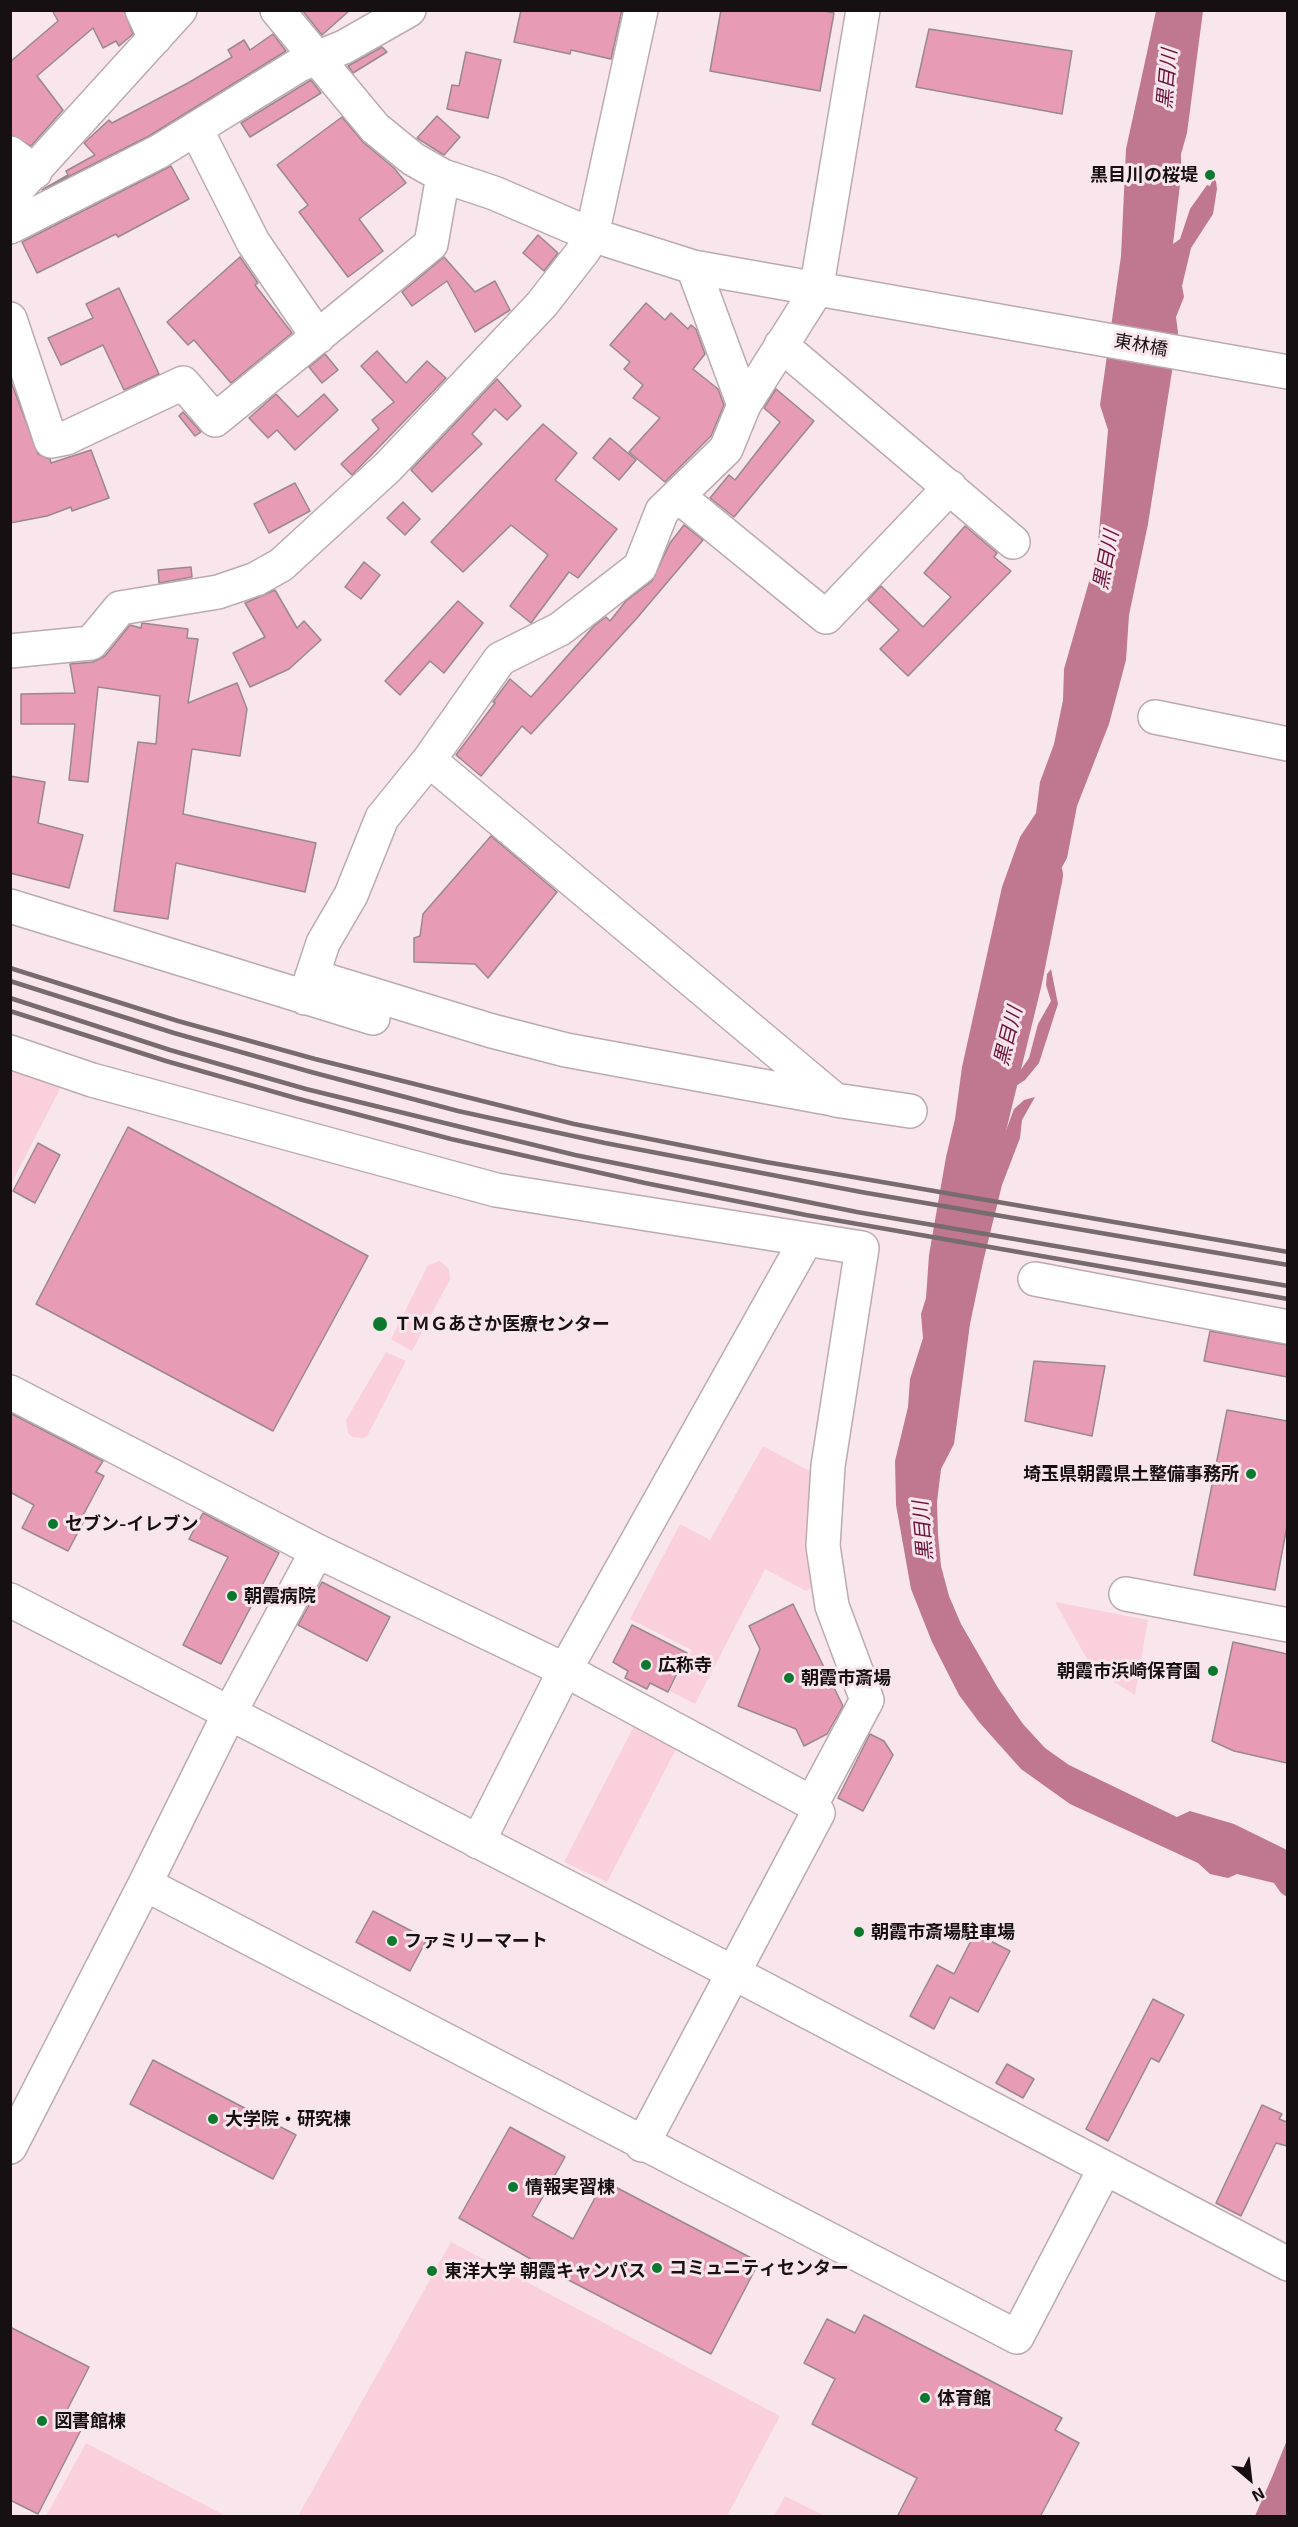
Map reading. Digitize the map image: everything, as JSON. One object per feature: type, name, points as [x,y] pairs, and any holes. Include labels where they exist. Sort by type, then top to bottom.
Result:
[{"type":"street","points":[[10,196],[23,163],[148,24],[180,10]]},
{"type":"street","name":"東林橋","points":[[277,10],[375,128],[413,159],[443,177],[494,193],[592,235],[693,267],[816,291],[1198,354],[1287,372]]},
{"type":"street","points":[[10,227],[100,183],[196,129],[299,65],[344,47],[409,10]]},
{"type":"street","points":[[10,651],[92,643],[120,608],[218,592],[256,579],[281,565],[388,467],[542,304],[584,250],[592,235],[641,10]]},
{"type":"street","points":[[308,987],[322,943],[351,895],[382,818],[429,760],[500,659],[560,629],[640,567],[662,511],[726,449],[744,405],[816,291],[863,10]]},
{"type":"street","points":[[196,129],[253,242],[318,337]]},
{"type":"street","points":[[10,319],[51,441],[66,438],[183,383],[215,420],[431,244],[443,177]]},
{"type":"street","points":[[693,267],[744,405]]},
{"type":"street","points":[[781,345],[1013,542]]},
{"type":"street","points":[[678,496],[826,617],[950,487]]},
{"type":"street","points":[[1155,717],[1287,744]]},
{"type":"street","points":[[429,760],[835,1100]]},
{"type":"street","points":[[10,906],[308,987],[492,1030],[566,1050],[835,1100],[910,1111]]},
{"type":"street","points":[[308,987],[438,1037]]},
{"type":"street","points":[[10,1052],[92,1080],[496,1190],[862,1248],[828,1466],[823,1546],[832,1606],[867,1700],[812,1803]]},
{"type":"street","points":[[478,1842],[565,1670],[806,1240]]},
{"type":"street","points":[[1035,1279],[1287,1327]]},
{"type":"street","points":[[10,1392],[317,1551],[565,1670],[812,1803],[818,1813],[642,2145]]},
{"type":"street","points":[[10,2147],[230,1712],[317,1551]]},
{"type":"street","points":[[1126,1594],[1287,1625]]},
{"type":"street","points":[[10,1600],[732,1972],[1287,2264]]},
{"type":"street","points":[[145,1884],[642,2145],[1017,2337],[1105,2168]]},
{"type":"shaded area","points":[[11,1068],[63,1083],[11,1184]]},
{"type":"shaded area","points":[[440,1261],[449,1269],[450,1279],[412,1351],[391,1339],[428,1265]]},
{"type":"shaded area","points":[[386,1352],[406,1361],[367,1436],[352,1437],[348,1433],[346,1420]]},
{"type":"shaded area","points":[[763,1446],[815,1474],[818,1584],[806,1591],[765,1569],[695,1704],[670,1691],[692,1650],[630,1619],[680,1524],[710,1540]]},
{"type":"shaded area","points":[[1055,1602],[1148,1620],[1135,1695],[1092,1668]]},
{"type":"shaded area","points":[[634,1726],[676,1749],[607,1882],[564,1862]]},
{"type":"shaded area","points":[[451,2242],[780,2416],[727,2516],[298,2516]]},
{"type":"shaded area","points":[[86,2443],[226,2516],[46,2516]]},
{"type":"shaded area","points":[[785,2496],[825,2516],[774,2516]]},
{"type":"water","points":[[1156,11],[1203,11],[1187,133],[1181,154],[1181,176],[1173,244],[1180,239],[1190,209],[1207,185],[1210,186],[1213,179],[1216,181],[1217,189],[1213,214],[1191,248],[1182,286],[1184,297],[1176,317],[1178,333],[1148,524],[1129,615],[1126,660],[1109,724],[1077,806],[1067,858],[1052,885],[1045,924],[1041,929],[1028,930],[1019,934],[1015,947],[1016,965],[1001,1014],[998,1051],[992,1077],[995,1088],[1009,1066],[1012,1064],[1020,1071],[1029,1058],[1038,1024],[1051,1001],[1046,985],[1047,974],[1051,969],[1058,1004],[1039,1063],[1025,1080],[1008,1091],[1001,1105],[1000,1119],[991,1134],[995,1148],[1001,1144],[1014,1109],[1024,1100],[1035,1097],[1022,1120],[1020,1138],[1002,1185],[983,1262],[970,1324],[954,1444],[941,1469],[937,1502],[938,1535],[941,1566],[949,1596],[961,1624],[998,1688],[1023,1724],[1045,1748],[1069,1765],[1177,1817],[1190,1811],[1234,1824],[1287,1850],[1287,1897],[1274,1883],[1237,1874],[1228,1878],[1210,1874],[1198,1863],[1070,1804],[1021,1769],[979,1722],[959,1695],[932,1642],[911,1589],[896,1505],[895,1461],[908,1407],[910,1379],[923,1338],[921,1314],[926,1298],[929,1255],[955,1119],[962,1067],[1002,887],[1020,837],[1036,813],[1040,782],[1054,744],[1063,700],[1064,669],[1097,554],[1108,430],[1100,405],[1121,256],[1126,149]]},
{"type":"water","points":[[1287,2440],[1287,2516],[1255,2516],[1272,2477]]},
{"type":"building","points":[[52,10],[124,10],[133,34],[119,46],[116,41],[103,48],[93,28],[37,76],[63,110],[31,146],[10,135],[10,62],[58,21]]},
{"type":"building","points":[[302,10],[350,10],[322,35]]},
{"type":"building","points":[[521,10],[622,10],[611,59],[571,50],[570,54],[514,42]]},
{"type":"building","points":[[721,10],[818,10],[834,13],[820,91],[710,71]]},
{"type":"building","points":[[929,29],[1072,51],[1062,114],[916,87]]},
{"type":"building","points":[[273,34],[286,51],[149,136],[42,190],[68,175],[66,171],[95,155],[84,143],[109,120],[112,123],[232,57],[228,50],[244,40],[250,50]]},
{"type":"building","points":[[382,47],[387,52],[353,73],[348,66]]},
{"type":"building","points":[[466,52],[501,60],[488,118],[447,109],[452,85],[459,86]]},
{"type":"building","points":[[311,80],[321,93],[250,137],[241,123]]},
{"type":"building","points":[[437,116],[460,137],[444,155],[417,138]]},
{"type":"building","points":[[342,117],[363,142],[394,168],[406,183],[359,219],[383,251],[348,277],[299,212],[308,205],[277,165]]},
{"type":"building","points":[[171,166],[189,199],[118,237],[116,234],[37,273],[22,242]]},
{"type":"building","points":[[538,235],[558,253],[544,271],[523,253]]},
{"type":"building","points":[[240,257],[258,283],[255,285],[292,333],[231,383],[194,340],[188,345],[167,322]]},
{"type":"building","points":[[444,257],[475,292],[495,281],[510,310],[475,332],[447,281],[412,306],[402,292]]},
{"type":"building","points":[[119,288],[159,374],[124,390],[103,345],[61,365],[48,338],[93,318],[86,304]]},
{"type":"building","points":[[646,303],[665,320],[671,313],[688,329],[691,325],[696,329],[705,354],[693,369],[718,389],[724,405],[711,436],[665,482],[629,452],[660,418],[633,398],[643,385],[624,369],[630,362],[610,345]]},
{"type":"building","points":[[377,351],[406,383],[427,361],[446,378],[352,475],[341,464],[379,429],[372,420],[394,402],[361,366]]},
{"type":"building","points":[[325,354],[338,370],[322,383],[309,367]]},
{"type":"building","points":[[10,379],[38,454],[50,459],[51,463],[91,450],[109,498],[72,511],[71,507],[47,516],[10,523]]},
{"type":"building","points":[[497,379],[521,406],[507,420],[495,409],[472,434],[482,444],[432,492],[411,470]]},
{"type":"building","points":[[776,389],[814,421],[734,517],[710,498],[729,475],[735,480],[780,422],[764,408]]},
{"type":"building","points":[[276,394],[298,417],[324,394],[338,410],[295,450],[277,430],[268,438],[249,418]]},
{"type":"building","points":[[183,412],[201,432],[195,436],[179,416]]},
{"type":"building","points":[[543,424],[577,453],[555,480],[617,529],[578,578],[569,572],[531,623],[510,606],[548,555],[511,525],[463,572],[431,542]]},
{"type":"building","points":[[610,438],[636,460],[619,480],[593,458]]},
{"type":"building","points":[[295,483],[310,511],[269,533],[254,504]]},
{"type":"building","points":[[403,502],[420,519],[405,535],[387,518]]},
{"type":"building","points":[[684,525],[703,540],[637,618],[531,734],[522,726],[481,776],[456,755],[510,679],[531,697],[594,626],[606,617],[610,621],[626,601],[652,581],[670,543]]},
{"type":"building","points":[[965,526],[997,553],[994,557],[1011,571],[908,676],[880,649],[899,630],[868,600],[881,586],[923,627],[951,597],[924,573]]},
{"type":"building","points":[[364,562],[380,575],[361,599],[345,587]]},
{"type":"building","points":[[191,567],[192,577],[159,583],[158,570]]},
{"type":"building","points":[[275,590],[297,628],[304,621],[321,640],[289,669],[250,687],[233,653],[265,637],[245,603]]},
{"type":"building","points":[[458,601],[483,623],[444,673],[430,661],[400,695],[385,681]]},
{"type":"building","points":[[142,623],[188,629],[187,638],[198,639],[188,703],[237,683],[247,709],[240,756],[192,749],[183,814],[316,843],[305,892],[176,863],[168,919],[114,911],[138,742],[156,744],[160,696],[98,687],[88,782],[69,780],[75,724],[21,724],[21,694],[75,693],[70,664],[93,662],[105,656],[130,625],[141,628]]},
{"type":"building","points":[[10,776],[45,782],[38,823],[83,835],[69,888],[10,873]]},
{"type":"building","points":[[491,836],[557,892],[488,978],[475,964],[414,962],[414,938],[420,936],[423,914]]},
{"type":"building","points":[[128,1127],[368,1256],[273,1431],[36,1304]]},
{"type":"building","points":[[38,1143],[60,1155],[35,1203],[13,1191]]},
{"type":"building","points":[[1210,1331],[1287,1345],[1287,1377],[1204,1361]]},
{"type":"building","points":[[1034,1361],[1105,1366],[1092,1436],[1025,1421]]},
{"type":"building","name":"埼玉県朝霞県土整備事務所","points":[[1227,1410],[1287,1421],[1287,1526],[1275,1590],[1194,1575]]},
{"type":"building","points":[[10,1413],[103,1461],[96,1472],[104,1476],[81,1519],[84,1521],[68,1551],[22,1528],[34,1505],[10,1492]]},
{"type":"building","name":"朝霞病院","points":[[203,1513],[279,1553],[221,1664],[183,1645],[228,1557],[189,1539]]},
{"type":"building","points":[[322,1582],[390,1617],[367,1661],[298,1625]]},
{"type":"building","name":"朝霞市斎場","points":[[793,1604],[843,1706],[827,1734],[804,1746],[796,1729],[738,1706],[760,1649],[749,1626]]},
{"type":"building","points":[[632,1625],[687,1653],[668,1692],[650,1683],[647,1689],[625,1678],[628,1671],[613,1662]]},
{"type":"building","points":[[1233,1642],[1287,1654],[1287,1763],[1234,1751],[1212,1741]]},
{"type":"building","points":[[870,1734],[884,1741],[893,1755],[863,1811],[838,1798]]},
{"type":"building","name":"ファミリーマート","points":[[373,1911],[427,1939],[410,1971],[356,1942]]},
{"type":"building","points":[[975,1933],[1010,1951],[978,2012],[950,1997],[934,2029],[910,2016],[937,1965],[954,1974]]},
{"type":"building","points":[[1153,1999],[1184,2015],[1159,2062],[1151,2058],[1108,2141],[1086,2129]]},
{"type":"building","name":"大学院・研究棟","points":[[153,2060],[296,2135],[273,2179],[130,2104]]},
{"type":"building","points":[[1007,2064],[1034,2079],[1023,2098],[996,2083]]},
{"type":"building","points":[[1262,2105],[1282,2114],[1279,2119],[1287,2122],[1287,2146],[1276,2143],[1241,2216],[1216,2203]]},
{"type":"building","name":"コミュニティセンター","points":[[510,2127],[565,2157],[532,2216],[573,2239],[604,2181],[759,2262],[711,2354],[555,2273],[459,2218]]},
{"type":"building","name":"体育館","points":[[864,2315],[1062,2418],[1055,2430],[1079,2443],[1040,2517],[897,2517],[917,2478],[812,2424],[835,2379],[804,2363],[827,2319],[855,2333]]},
{"type":"building","name":"図書館棟","points":[[10,2327],[89,2367],[64,2416],[83,2426],[38,2514],[10,2500]]},
{"type":"waterway","name":"黒目川","points":[[983,1141],[1022,981],[1043,875]]},
{"type":"railway","points":[[10,968],[178,1021],[315,1059],[574,1124],[766,1162],[1288,1252]]},
{"type":"railway","points":[[10,981],[174,1033],[458,1111],[605,1143],[861,1192],[1288,1265]]},
{"type":"railway","points":[[10,998],[170,1050],[306,1089],[575,1155],[857,1212],[1288,1286]]},
{"type":"railway","points":[[10,1011],[166,1061],[299,1099],[451,1139],[645,1183],[806,1215],[1288,1299]]},
{"type":"place","name":"黒目川の桜堤","points":[[1210,175]]},
{"type":"place","name":"ＴＭＧあさか医療センター","points":[[380,1324]]},
{"type":"place","name":"埼玉県朝霞県土整備事務所","points":[[1251,1474]]},
{"type":"place","name":"セブン-イレブン","points":[[53,1524]]},
{"type":"place","name":"朝霞病院","points":[[232,1596]]},
{"type":"place","name":"広称寺","points":[[646,1665]]},
{"type":"place","name":"朝霞市浜崎保育園","points":[[1213,1671]]},
{"type":"place","name":"朝霞市斎場","points":[[789,1678]]},
{"type":"place","name":"朝霞市斎場駐車場","points":[[859,1932]]},
{"type":"place","name":"ファミリーマート","points":[[392,1941]]},
{"type":"place","name":"大学院・研究棟","points":[[213,2119]]},
{"type":"place","name":"情報実習棟","points":[[513,2187]]},
{"type":"place","name":"コミュニティセンター","points":[[657,2268]]},
{"type":"place","name":"東洋大学 朝霞キャンパス","points":[[432,2271]]},
{"type":"place","name":"体育館","points":[[925,2398]]},
{"type":"place","name":"図書館棟","points":[[42,2421]]}]
